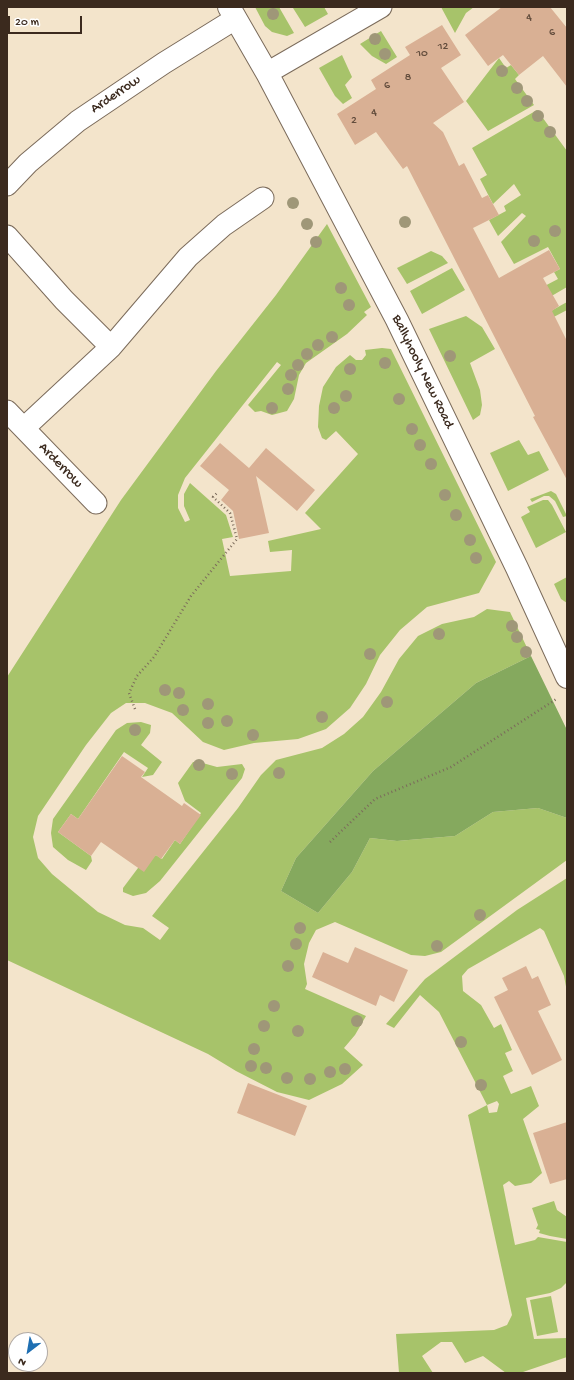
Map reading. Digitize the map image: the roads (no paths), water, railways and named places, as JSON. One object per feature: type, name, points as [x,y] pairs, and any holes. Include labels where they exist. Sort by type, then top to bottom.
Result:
[{"type":"main road","name":"Ballyhooly New Road","points":[[232,13],[267,73],[397,320],[517,568],[562,653],[567,677]]},
{"type":"street","points":[[267,73],[381,7]]},
{"type":"street","name":"Arderrow","points":[[7,185],[28,163],[78,121],[164,63],[232,13]]},
{"type":"street","points":[[24,428],[111,347],[188,257],[224,225],[262,198]]},
{"type":"street","points":[[7,236],[64,300],[111,347]]},
{"type":"street","name":"Arderrow","points":[[7,411],[96,503]]}]
